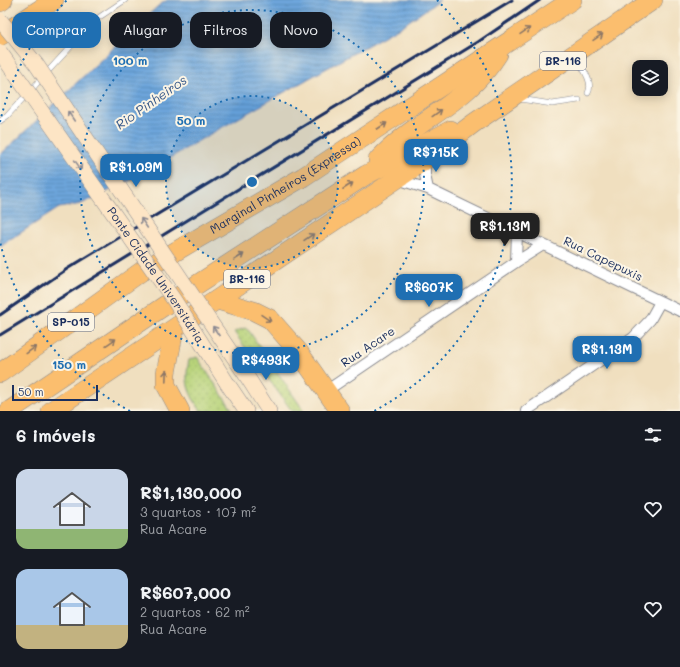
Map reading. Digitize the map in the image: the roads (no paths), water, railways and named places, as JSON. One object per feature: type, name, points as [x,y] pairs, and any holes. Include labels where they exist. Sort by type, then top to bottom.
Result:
[{"type":"highway","points":[[0,36],[54,0]]},
{"type":"highway","name":"Marginal Pinheiros (Expressa)","points":[[0,373],[137,275],[180,248],[303,177],[572,0]]},
{"type":"highway","name":"BR-116","points":[[174,330],[425,160],[511,97],[653,0]]},
{"type":"highway","points":[[366,175],[390,148],[465,93],[479,80],[502,47]]},
{"type":"highway","points":[[9,411],[161,308],[366,175],[442,133],[474,123]]},
{"type":"highway","points":[[217,300],[254,311],[270,319],[298,350],[340,411]]},
{"type":"highway","points":[[51,411],[174,330]]},
{"type":"highway","points":[[174,330],[166,373],[166,385],[180,411]]},
{"type":"main road","name":"Ponte Cidade Universitária","points":[[0,20],[36,64],[269,411]]},
{"type":"main road","name":"Ponte Cidade Universitária","points":[[0,52],[174,300],[246,411]]},
{"type":"street","points":[[425,160],[425,175],[428,189]]},
{"type":"street","name":"Rua Capepuxis","points":[[397,179],[428,189],[680,311]]},
{"type":"street","points":[[516,232],[516,262]]},
{"type":"street","name":"Rua Acare","points":[[326,391],[543,245]]},
{"type":"street","points":[[526,411],[633,338],[650,320],[660,302]]},
{"type":"lane","points":[[0,121],[7,116],[95,20],[125,0]]},
{"type":"lane","points":[[575,54],[590,83],[591,88],[588,93]]},
{"type":"lane","points":[[511,97],[552,104],[579,100]]},
{"type":"water","name":"Rio Pinheiros","points":[[167,0],[440,0],[400,27],[205,137],[140,176],[81,204],[59,208],[0,246],[0,155],[113,48],[182,48],[182,12],[152,12]]},
{"type":"railway","points":[[0,315],[67,269],[512,0]]},
{"type":"railway","points":[[0,335],[478,42],[540,0]]}]
